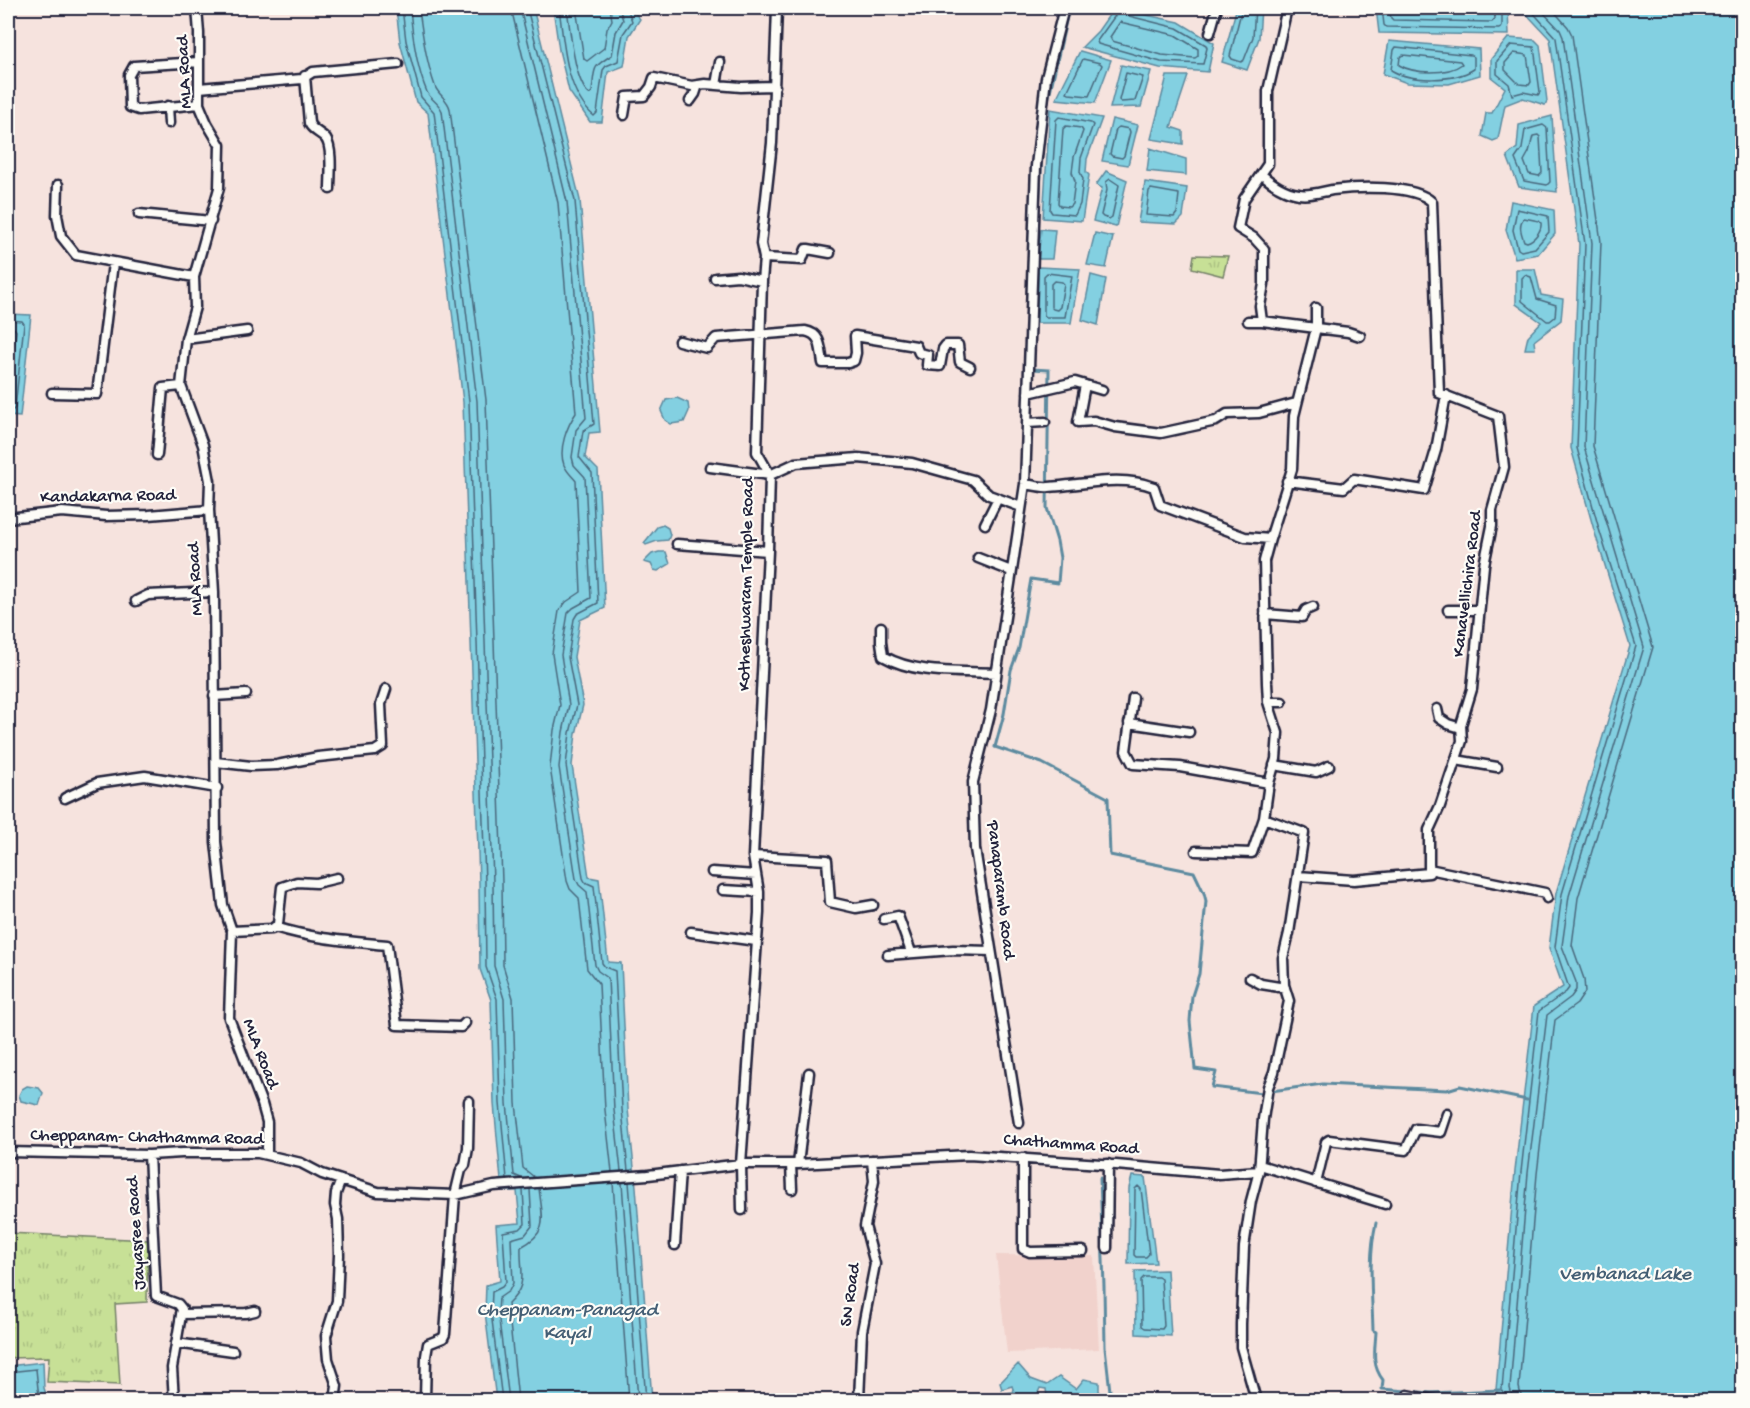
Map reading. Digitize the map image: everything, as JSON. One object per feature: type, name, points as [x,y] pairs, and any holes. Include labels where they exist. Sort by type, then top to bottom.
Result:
[{"type":"street","name":"MLA Road","points":[[197,8],[199,104],[220,145],[219,188],[194,277],[195,307],[186,339],[181,386],[203,445],[210,481],[208,510],[214,592],[216,842],[223,905],[232,932],[228,1017],[262,1104],[267,1122],[267,1155]]},
{"type":"street","name":"Kotheshwaram Temple Road","points":[[742,1210],[741,1164],[759,892],[753,856],[770,475],[757,452],[764,258],[761,244],[772,143],[777,8]]},
{"type":"street","name":"Panaparamb Road","points":[[1019,1123],[975,849],[973,782],[991,710],[1025,484],[1036,166],[1046,78],[1064,8]]},
{"type":"street","points":[[1210,33],[1217,8]]},
{"type":"street","points":[[1262,321],[1260,306],[1264,284],[1264,249],[1254,238],[1238,228],[1244,199],[1268,164],[1268,91],[1287,8]]},
{"type":"street","points":[[199,62],[134,66],[129,75],[130,106],[139,110],[199,104]]},
{"type":"street","points":[[716,85],[720,62]]},
{"type":"street","points":[[199,88],[302,79],[313,72],[398,64]]},
{"type":"street","points":[[305,76],[309,123],[312,129],[325,137],[329,145],[330,189]]},
{"type":"street","points":[[624,115],[627,97],[644,96],[654,78],[692,87],[775,86]]},
{"type":"street","points":[[690,101],[698,86]]},
{"type":"street","points":[[168,106],[169,123]]},
{"type":"street","points":[[1262,175],[1278,188],[1300,195],[1335,190],[1395,189],[1426,196],[1432,202],[1439,393],[1446,395],[1436,450],[1424,490],[1354,479],[1344,489],[1287,481]]},
{"type":"street","points":[[58,185],[57,215],[61,236],[76,255],[194,277]]},
{"type":"street","points":[[139,214],[211,221]]},
{"type":"street","points":[[764,258],[802,260],[806,249],[830,253]]},
{"type":"street","points":[[52,393],[97,394],[113,263]]},
{"type":"street","points":[[715,279],[738,276],[762,281]]},
{"type":"street","points":[[1196,851],[1252,853],[1264,818],[1269,783],[1276,759],[1278,733],[1268,702],[1264,561],[1292,469],[1294,416],[1316,328],[1316,308]]},
{"type":"street","points":[[1248,321],[1348,332],[1360,336]]},
{"type":"street","points":[[186,339],[247,331]]},
{"type":"street","points":[[678,341],[707,348],[716,338],[795,331],[813,332],[818,337],[823,363],[854,361],[855,336],[916,346],[919,353],[928,355],[927,365],[934,366],[940,366],[946,345],[958,345],[960,362],[970,367]]},
{"type":"street","points":[[1028,393],[1075,382],[1102,390]]},
{"type":"street","points":[[1085,385],[1078,423],[1094,421],[1115,427],[1161,433],[1216,421],[1227,414],[1259,413],[1296,403]]},
{"type":"street","points":[[157,455],[163,388],[181,386]]},
{"type":"street","name":"Kanavellichira Road","points":[[1429,870],[1429,830],[1440,806],[1462,741],[1461,728],[1472,689],[1478,610],[1492,510],[1504,467],[1498,416],[1446,395]]},
{"type":"street","points":[[1027,423],[1046,422]]},
{"type":"street","points":[[710,466],[770,475],[806,462],[858,458],[901,462],[973,480],[988,495],[1021,507]]},
{"type":"street","points":[[1025,484],[1047,488],[1123,480],[1142,482],[1154,487],[1160,505],[1245,537],[1270,539]]},
{"type":"street","points":[[984,524],[997,500]]},
{"type":"street","name":"Kandakarna Road","points":[[8,518],[62,512],[106,516],[208,510]]},
{"type":"street","points":[[677,544],[768,551]]},
{"type":"street","points":[[978,558],[1011,571]]},
{"type":"street","points":[[136,601],[148,595],[214,592]]},
{"type":"street","points":[[1265,614],[1302,617],[1306,610],[1313,607]]},
{"type":"street","points":[[1448,610],[1478,610]]},
{"type":"street","points":[[881,627],[880,642],[883,656],[896,663],[914,668],[996,673]]},
{"type":"street","points":[[216,762],[251,766],[277,765],[318,757],[375,751],[383,746],[381,704],[386,689]]},
{"type":"street","points":[[214,696],[246,694]]},
{"type":"street","points":[[1133,698],[1126,751],[1133,764],[1180,766],[1269,783]]},
{"type":"street","points":[[1268,702],[1282,702]]},
{"type":"street","points":[[1437,709],[1439,718],[1461,728]]},
{"type":"street","points":[[1130,723],[1189,732]]},
{"type":"street","points":[[1456,760],[1497,768]]},
{"type":"street","points":[[1274,765],[1316,772],[1329,766]]},
{"type":"street","points":[[65,798],[97,783],[145,776],[217,788]]},
{"type":"street","points":[[1256,1401],[1241,1347],[1244,1246],[1251,1201],[1260,1168],[1263,1119],[1268,1087],[1274,1072],[1289,1001],[1285,988],[1283,958],[1304,833],[1264,818]]},
{"type":"street","points":[[753,856],[827,860],[830,902],[856,908],[873,905]]},
{"type":"street","points":[[1298,876],[1354,880],[1429,873],[1429,870],[1545,893],[1547,898]]},
{"type":"street","points":[[712,872],[756,874]]},
{"type":"street","points":[[232,932],[275,927],[278,924],[282,887],[297,882],[316,883],[337,878]]},
{"type":"street","points":[[723,890],[759,892]]},
{"type":"street","points":[[884,919],[898,916],[911,952]]},
{"type":"street","points":[[275,927],[308,937],[387,945],[397,1024],[460,1027],[465,1023]]},
{"type":"street","points":[[691,932],[756,941]]},
{"type":"street","points":[[888,955],[953,950],[991,951]]},
{"type":"street","points":[[1250,978],[1261,984],[1285,988]]},
{"type":"street","points":[[792,1189],[809,1074]]},
{"type":"street","points":[[425,1401],[428,1344],[443,1338],[445,1334],[455,1196],[468,1148],[469,1101]]},
{"type":"street","points":[[1316,1183],[1326,1142],[1329,1140],[1406,1150],[1416,1129],[1441,1132],[1447,1114]]},
{"type":"street","name":"Cheppanam- Chathamma Road","points":[[8,1152],[149,1155],[258,1153],[301,1162],[322,1174],[378,1192],[455,1196],[494,1186],[648,1175]]},
{"type":"street","name":"Jayasree Road","points":[[149,1155],[156,1296],[178,1304],[182,1309],[181,1314]]},
{"type":"street","name":"Chathamma Road","points":[[648,1175],[741,1164],[794,1164],[969,1155],[1219,1174],[1260,1168]]},
{"type":"street","points":[[1023,1158],[1023,1250],[1030,1252],[1083,1251]]},
{"type":"street","name":"SN Road","points":[[859,1401],[862,1331],[875,1264],[865,1226],[874,1181],[872,1160]]},
{"type":"street","points":[[1107,1248],[1108,1164]]},
{"type":"street","points":[[1260,1168],[1385,1204]]},
{"type":"street","points":[[675,1245],[680,1171]]},
{"type":"street","points":[[335,1401],[337,1386],[328,1359],[326,1335],[337,1301],[339,1246],[335,1205],[336,1193],[341,1180]]},
{"type":"street","points":[[174,1401],[172,1368],[181,1314],[255,1311]]},
{"type":"street","points":[[176,1343],[233,1351]]},
{"type":"street","points":[[1408,1395],[1433,1401]]},
{"type":"shaded area","points":[[996,1255],[1094,1256],[1099,1349],[1007,1353]]},
{"type":"green space","points":[[1194,255],[1228,256],[1223,276],[1192,268]]},
{"type":"green space","points":[[8,1233],[148,1240],[147,1302],[115,1304],[120,1385],[47,1382],[49,1357],[8,1358]]},
{"type":"water","name":"Cheppanam-Panagad Kayal","points":[[396,8],[533,8],[580,200],[600,432],[589,433],[585,457],[598,470],[605,608],[580,620],[574,657],[583,705],[572,765],[589,877],[599,879],[608,962],[621,963],[628,1109],[652,1400],[496,1400],[485,1312],[486,1285],[500,1281],[496,1225],[520,1223],[517,1191],[502,1191],[494,1104],[491,1000],[480,969],[463,402],[428,113],[416,102],[400,42]]},
{"type":"water","points":[[553,8],[622,10],[631,8],[640,19],[629,36],[624,66],[608,72],[602,122],[590,122],[569,91],[559,50]]},
{"type":"water","points":[[1114,8],[1179,22],[1214,43],[1208,72],[1160,68],[1082,47],[1098,31]]},
{"type":"water","points":[[1261,8],[1259,38],[1247,70],[1222,62],[1236,10]]},
{"type":"water","points":[[1376,8],[1508,8],[1509,35],[1379,33]]},
{"type":"water","name":"Vembanad Lake","points":[[1521,8],[1742,8],[1742,1400],[1500,1400],[1496,1390],[1515,1171],[1534,1006],[1563,987],[1549,948],[1556,893],[1630,646],[1571,448],[1579,244],[1550,39]]},
{"type":"water","points":[[1508,38],[1535,40],[1540,45],[1547,101],[1545,105],[1523,98],[1505,105],[1498,139],[1493,141],[1482,136],[1486,113],[1492,113],[1505,88],[1491,77],[1491,59]]},
{"type":"water","points":[[1389,41],[1479,49],[1480,75],[1449,84],[1407,83],[1383,74]]},
{"type":"water","points":[[1080,51],[1111,60],[1095,103],[1056,99]]},
{"type":"water","points":[[1121,65],[1151,71],[1141,107],[1110,108]]},
{"type":"water","points":[[1167,76],[1188,76],[1171,127],[1183,131],[1183,144],[1151,139]]},
{"type":"water","points":[[1050,109],[1102,118],[1087,159],[1086,172],[1089,175],[1082,221],[1043,218]]},
{"type":"water","points":[[1552,116],[1557,192],[1519,187],[1507,156],[1517,148],[1519,125]]},
{"type":"water","points":[[1112,119],[1138,125],[1128,165],[1102,161]]},
{"type":"water","points":[[1150,148],[1186,159],[1186,175],[1147,171]]},
{"type":"water","points":[[1106,171],[1127,180],[1116,227],[1093,221],[1102,188],[1096,185]]},
{"type":"water","points":[[1145,182],[1187,188],[1183,217],[1176,224],[1138,222]]},
{"type":"water","points":[[1511,201],[1554,210],[1555,234],[1538,254],[1515,258],[1506,230]]},
{"type":"water","points":[[1041,229],[1055,230],[1052,259],[1038,259]]},
{"type":"water","points":[[1095,233],[1113,237],[1106,268],[1087,265]]},
{"type":"water","points":[[1038,267],[1080,269],[1071,323],[1037,323]]},
{"type":"water","points":[[1516,269],[1535,269],[1541,295],[1563,299],[1561,320],[1534,341],[1535,349],[1525,349],[1528,336],[1541,322],[1516,304]]},
{"type":"water","points":[[1091,275],[1106,279],[1098,325],[1082,320]]},
{"type":"water","points":[[8,314],[31,315],[20,417],[8,416]]},
{"type":"water","points":[[677,398],[688,403],[689,411],[684,422],[671,424],[665,420],[661,411],[666,400]]},
{"type":"water","points":[[663,525],[668,528],[670,535],[668,540],[646,545],[644,543],[657,527]]},
{"type":"water","points":[[666,552],[670,564],[658,571],[654,570],[651,564],[644,562],[652,554]]},
{"type":"water","points":[[27,1086],[39,1088],[43,1093],[39,1105],[21,1101],[19,1095]]},
{"type":"water","points":[[1132,1176],[1145,1177],[1156,1263],[1128,1264],[1129,1188]]},
{"type":"water","points":[[1167,1270],[1171,1336],[1136,1334],[1135,1271]]},
{"type":"water","points":[[43,1362],[44,1388],[48,1400],[8,1400],[8,1366]]},
{"type":"water","points":[[1018,1364],[1031,1379],[1047,1385],[1059,1377],[1076,1389],[1084,1379],[1099,1382],[1099,1400],[1047,1397],[1046,1389],[1040,1388],[1037,1395],[1022,1400],[1006,1400],[1006,1393],[1014,1392],[1012,1386],[1002,1389],[1000,1383]]},
{"type":"waterway","points":[[1047,105],[1069,8]]},
{"type":"waterway","points":[[1039,210],[1043,136]]},
{"type":"waterway","points":[[1032,369],[1049,370],[1047,508],[1060,558],[1058,583],[1031,579],[1019,648],[1011,670],[1004,714],[995,747],[1042,763],[1108,798],[1110,855],[1194,872],[1206,901],[1199,974],[1192,996],[1190,1021],[1195,1069],[1216,1072],[1212,1087],[1262,1093]]},
{"type":"waterway","points":[[1271,1091],[1323,1084],[1447,1090],[1460,1086],[1527,1100]]},
{"type":"waterway","points":[[1100,1178],[1105,1347],[1111,1400]]},
{"type":"waterway","points":[[1376,1223],[1372,1249],[1371,1290],[1373,1330],[1376,1332],[1375,1363],[1383,1380],[1382,1389],[1431,1393],[1500,1390]]}]
